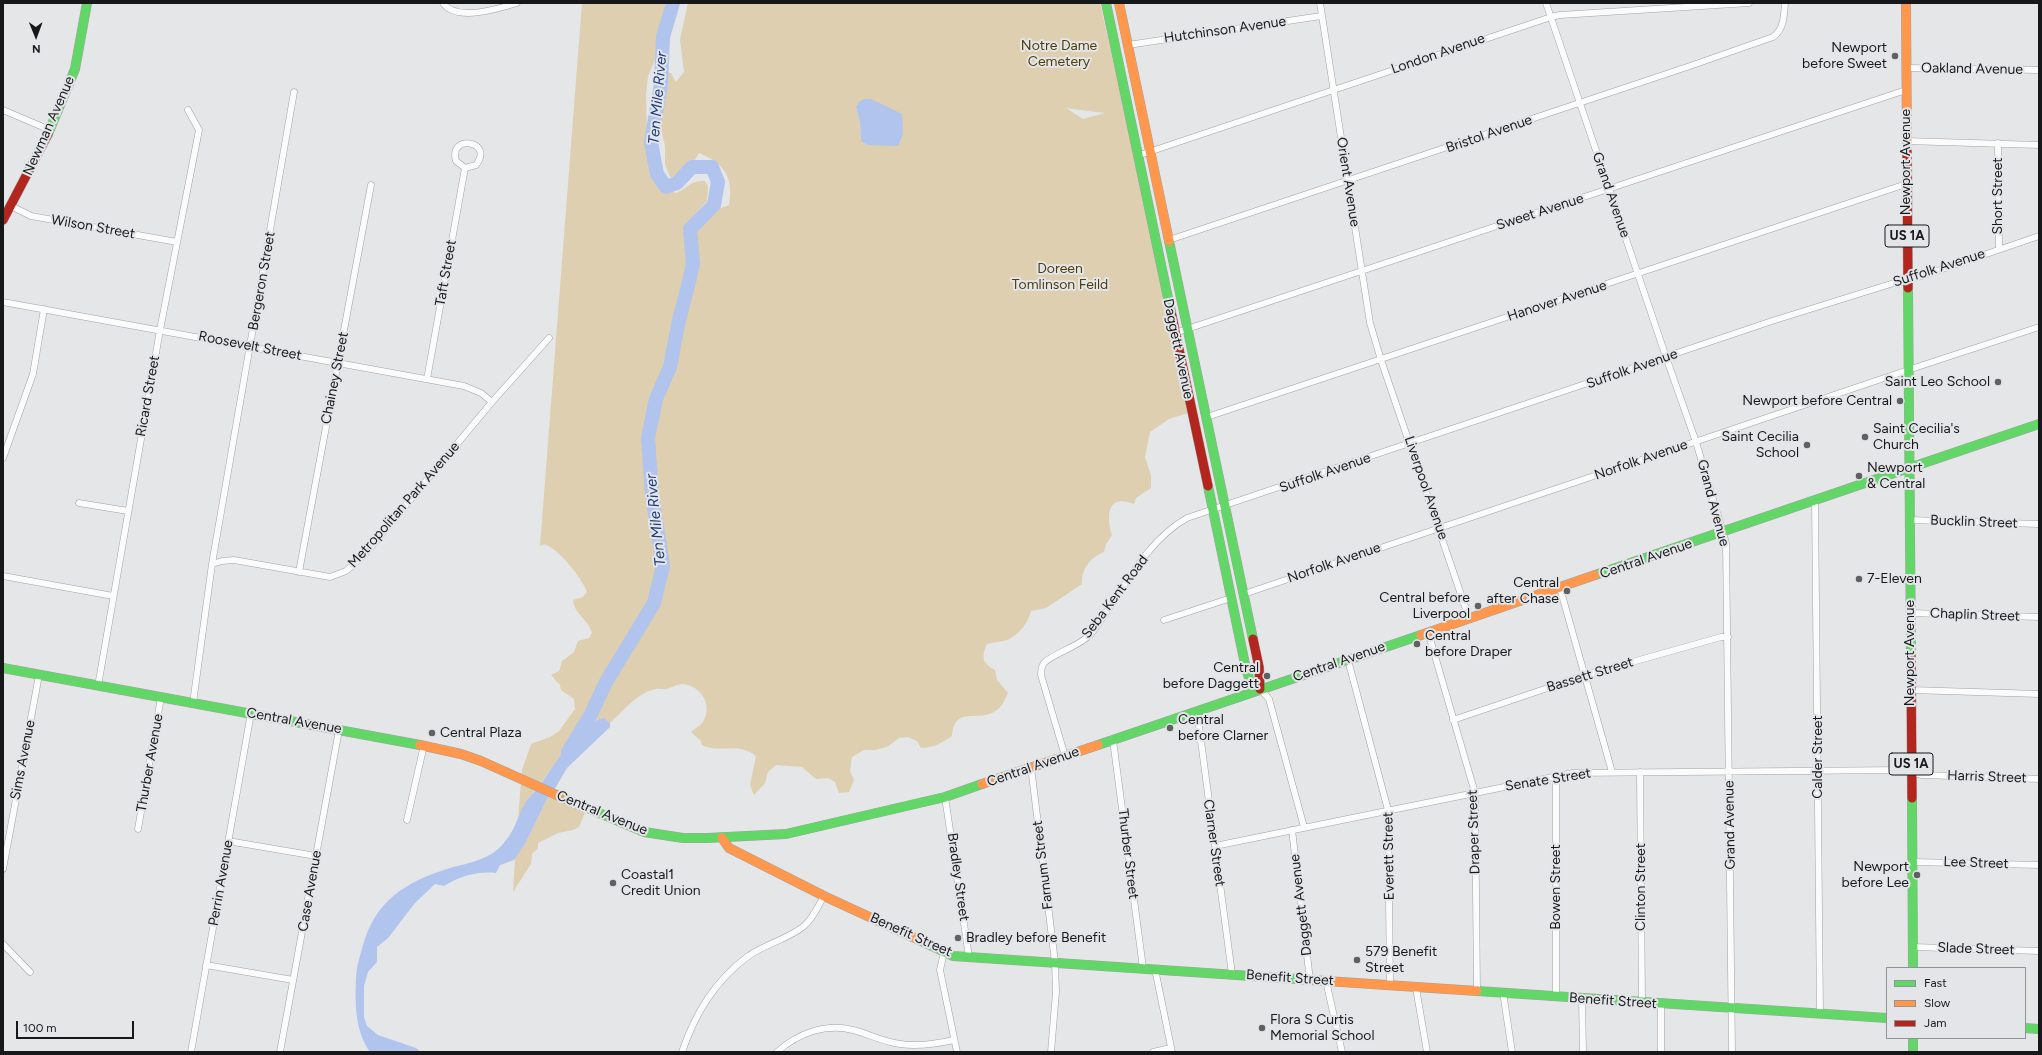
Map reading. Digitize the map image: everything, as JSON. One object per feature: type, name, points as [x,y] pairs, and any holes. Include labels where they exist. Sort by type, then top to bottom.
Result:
[{"type":"main road","name":"Newman Avenue","points":[[3,220],[50,130],[72,77],[82,37],[87,3]]},
{"type":"main road","name":"Daggett Avenue","points":[[1106,3],[1137,156],[1248,676],[1250,681],[1260,689]]},
{"type":"main road","name":"Daggett Avenue","points":[[1119,3],[1244,594],[1259,667],[1260,689]]},
{"type":"main road","name":"Newport Avenue","points":[[1906,3],[1906,184],[1913,967]]},
{"type":"main road","name":"Central Avenue","points":[[3,668],[424,745],[461,754],[612,820],[644,832],[683,838],[722,838],[786,834],[945,797],[2039,424]]},
{"type":"main road","name":"Benefit Street","points":[[722,838],[729,848],[824,896],[953,956],[1232,974],[1416,988],[1503,992],[1582,999],[1886,1018]]},
{"type":"main road","points":[[2026,1028],[2039,1029]]},
{"type":"main road","points":[[1913,1039],[1913,1052]]},
{"type":"street","points":[[443,3],[456,13],[472,13],[517,3]]},
{"type":"street","name":"Orient Avenue","points":[[1320,3],[1370,323],[1381,360]]},
{"type":"street","name":"Grand Avenue","points":[[1546,3],[1696,442],[1726,543],[1732,1052]]},
{"type":"street","name":"London Avenue","points":[[1137,156],[1560,14],[1749,3]]},
{"type":"street","name":"Bristol Avenue","points":[[1169,240],[1348,182],[1773,36],[1779,32],[1783,24],[1785,3]]},
{"type":"street","name":"Hutchinson Avenue","points":[[1128,45],[1321,16]]},
{"type":"street","name":"Oakland Avenue","points":[[1906,68],[2039,70]]},
{"type":"street","name":"Sweet Avenue","points":[[1175,333],[1906,90]]},
{"type":"street","name":"Bergeron Street","points":[[212,564],[294,92]]},
{"type":"street","points":[[3,110],[50,130]]},
{"type":"street","name":"Ricard Street","points":[[98,686],[160,330],[199,130],[188,110]]},
{"type":"street","points":[[1906,141],[2039,144]]},
{"type":"street","points":[[464,143],[472,143],[479,149],[480,158],[476,165],[465,168],[456,161],[455,153],[457,148],[464,143]]},
{"type":"street","name":"Short Street","points":[[1998,143],[1999,249]]},
{"type":"street","name":"Taft Street","points":[[427,379],[465,168]]},
{"type":"street","name":"Hanover Avenue","points":[[1207,418],[1906,184]]},
{"type":"street","name":"Chainey Street","points":[[299,572],[371,185]]},
{"type":"street","name":"Wilson Street","points":[[11,206],[31,216],[177,242]]},
{"type":"street","name":"Suffolk Avenue","points":[[1225,506],[1772,321],[1907,280],[2039,236]]},
{"type":"street","name":"Roosevelt Street","points":[[3,302],[427,379],[474,389],[492,402]]},
{"type":"street","points":[[3,458],[33,374],[44,309]]},
{"type":"street","name":"Norfolk Avenue","points":[[1244,594],[1908,370],[2039,328]]},
{"type":"street","name":"Metropolitan Park Avenue","points":[[212,564],[234,560],[330,577],[341,574],[352,567],[492,402],[549,338]]},
{"type":"street","name":"Liverpool Avenue","points":[[1381,360],[1440,528],[1469,618]]},
{"type":"street","name":"Calder Street","points":[[1815,500],[1820,1014]]},
{"type":"street","points":[[79,503],[128,511]]},
{"type":"street","name":"Seba Kent Road","points":[[1065,756],[1041,675],[1043,664],[1078,645],[1091,634],[1119,593],[1162,537],[1175,525],[1187,518],[1225,506]]},
{"type":"street","name":"Bucklin Street","points":[[1910,520],[2039,524]]},
{"type":"street","points":[[193,703],[212,564]]},
{"type":"street","points":[[3,576],[113,596]]},
{"type":"street","points":[[1560,588],[1586,675],[1612,772]]},
{"type":"street","points":[[1164,620],[1231,598]]},
{"type":"street","name":"Chaplin Street","points":[[1910,613],[2039,617]]},
{"type":"street","name":"Draper Street","points":[[1428,632],[1475,793],[1477,991]]},
{"type":"street","name":"Bassett Street","points":[[1453,720],[1586,675],[1721,637],[1728,637]]},
{"type":"street","name":"Everett Street","points":[[1348,660],[1388,810],[1390,986]]},
{"type":"street","name":"Sims Avenue","points":[[3,869],[39,675]]},
{"type":"street","name":"Daggett Avenue","points":[[1260,689],[1268,699],[1304,827]]},
{"type":"street","points":[[1911,690],[2039,694]]},
{"type":"street","name":"Thurber Avenue","points":[[138,829],[161,697]]},
{"type":"street","name":"Clarner Street","points":[[1197,711],[1232,974]]},
{"type":"street","name":"Perrin Avenue","points":[[191,1052],[251,714]]},
{"type":"street","name":"Case Avenue","points":[[280,1052],[339,730]]},
{"type":"street","name":"Thurber Street","points":[[1113,740],[1143,968]]},
{"type":"street","points":[[407,820],[424,745]]},
{"type":"street","name":"Farnum Street","points":[[1031,767],[1055,962],[1056,992],[1051,1052]]},
{"type":"street","name":"Senate Street","points":[[1215,846],[1573,773],[1728,770],[1901,770],[1911,772]]},
{"type":"street","name":"Clinton Street","points":[[1640,772],[1642,1003]]},
{"type":"street","name":"Harris Street","points":[[1911,772],[1922,775],[2039,779]]},
{"type":"street","name":"Bowen Street","points":[[1556,776],[1556,997]]},
{"type":"street","name":"Bradley Street","points":[[945,797],[948,808],[968,957]]},
{"type":"street","name":"Daggett Avenue","points":[[1292,830],[1310,980]]},
{"type":"street","points":[[228,841],[316,856]]},
{"type":"street","name":"Lee Street","points":[[1913,862],[2039,865]]},
{"type":"street","points":[[682,1052],[694,1020],[707,998],[724,978],[747,957],[805,926],[824,896]]},
{"type":"street","points":[[3,944],[30,972]]},
{"type":"street","name":"Slade Street","points":[[1913,947],[2039,951]]},
{"type":"street","points":[[944,952],[940,970],[957,1052]]},
{"type":"street","points":[[206,964],[293,980]]},
{"type":"street","points":[[1153,1052],[1171,1050],[1155,969]]},
{"type":"street","points":[[1326,981],[1342,1052]]},
{"type":"street","points":[[1416,988],[1427,1052]]},
{"type":"street","points":[[1503,992],[1512,1052]]},
{"type":"street","points":[[1582,999],[1583,1052]]},
{"type":"street","points":[[1660,1004],[1661,1052]]},
{"type":"street","points":[[778,1052],[803,1034],[831,1028],[853,1030],[900,1044],[928,1045],[954,1040]]},
{"type":"green space","points":[[582,3],[668,3],[656,58],[648,76],[646,94],[647,134],[654,145],[656,179],[662,187],[676,193],[692,183],[700,181],[705,181],[708,186],[707,201],[699,209],[696,215],[694,222],[695,226],[704,224],[715,210],[729,205],[730,186],[721,166],[715,161],[699,153],[684,178],[670,177],[665,164],[665,146],[659,120],[660,79],[668,72],[671,73],[676,82],[684,72],[680,39],[688,3],[1100,3],[1191,412],[1169,419],[1150,432],[1145,457],[1151,475],[1151,488],[1136,498],[1134,504],[1125,501],[1118,502],[1111,508],[1109,521],[1112,535],[1106,544],[1104,552],[1091,560],[1088,564],[1083,573],[1082,584],[1046,608],[1031,611],[1028,620],[1011,638],[1005,641],[987,644],[983,656],[985,662],[995,670],[997,680],[1008,693],[1004,702],[998,709],[984,715],[963,717],[958,720],[954,726],[952,736],[933,746],[921,748],[917,741],[908,737],[899,738],[887,747],[875,750],[864,750],[852,757],[850,771],[854,780],[849,792],[839,793],[835,782],[828,778],[816,779],[802,767],[776,765],[768,772],[765,783],[754,795],[750,785],[756,756],[742,749],[715,748],[702,745],[701,741],[691,732],[703,722],[706,716],[706,703],[700,693],[696,689],[683,684],[665,689],[656,689],[637,698],[610,723],[605,719],[591,724],[569,746],[526,802],[518,820],[522,770],[531,744],[550,737],[559,731],[575,709],[574,699],[561,690],[560,685],[551,675],[559,671],[562,661],[574,652],[578,641],[589,638],[592,633],[588,624],[574,605],[573,600],[583,597],[587,592],[581,580],[563,558],[551,547],[545,545],[540,546]],"holes":[[[871,99],[861,141],[860,122],[856,107]],[[1066,108],[1105,113],[1083,119]]]},
{"type":"green space","points":[[553,792],[587,808],[579,827],[573,830],[558,833],[538,843],[538,848],[532,854],[531,864],[513,892],[515,858],[525,844],[547,799]]},
{"type":"water","points":[[864,99],[871,99],[902,114],[903,134],[898,146],[868,145],[861,141],[860,122],[856,107],[859,102]]},
{"type":"water","points":[[604,718],[610,723],[610,727],[567,768],[553,792],[547,799],[525,844],[514,860],[500,865],[496,873],[469,875],[456,879],[444,886],[435,884],[415,903],[388,938],[377,947],[377,962],[368,972],[364,986],[364,1017],[367,1026],[378,1035],[416,1048],[421,1052],[370,1052],[361,1035],[357,1017],[356,979],[357,968],[367,932],[374,918],[383,906],[406,887],[419,880],[450,868],[485,858],[497,850],[510,835],[526,801],[537,789],[566,748],[584,728]]},
{"type":"waterway","name":"Ten Mile River","points":[[568,752],[591,714],[606,682],[654,603],[663,566],[652,495],[648,438],[656,399],[670,367],[679,320],[693,263],[690,229],[714,205],[718,182],[712,167],[692,167],[677,183],[666,187],[657,174],[651,142],[661,84],[663,37],[673,3]]},
{"type":"traffic: fast","points":[[48,134],[75,69],[87,3]]},
{"type":"traffic: fast","points":[[1106,3],[1171,312]]},
{"type":"traffic: fast","points":[[1169,241],[1253,639]]},
{"type":"traffic: fast","points":[[1908,288],[1911,656]]},
{"type":"traffic: fast","points":[[1909,468],[2039,424]]},
{"type":"traffic: fast","points":[[1595,575],[1909,468]]},
{"type":"traffic: fast","points":[[1208,486],[1246,669],[1250,681],[1260,689]]},
{"type":"traffic: fast","points":[[1098,745],[1421,635]]},
{"type":"traffic: fast","points":[[3,668],[420,745]]},
{"type":"traffic: fast","points":[[559,796],[644,832],[683,838],[707,838],[786,834],[945,797],[982,784]]},
{"type":"traffic: fast","points":[[1912,798],[1913,967]]},
{"type":"traffic: fast","points":[[917,939],[953,956],[1311,980]]},
{"type":"traffic: fast","points":[[1477,991],[1886,1018]]},
{"type":"traffic: fast","points":[[2026,1028],[2039,1029]]},
{"type":"traffic: fast","points":[[1913,1039],[1913,1052]]},
{"type":"traffic: slow","points":[[1119,3],[1169,241]]},
{"type":"traffic: slow","points":[[1906,3],[1907,152]]},
{"type":"traffic: slow","points":[[1421,635],[1595,575]]},
{"type":"traffic: slow","points":[[420,745],[461,754],[481,761],[559,796]]},
{"type":"traffic: slow","points":[[982,784],[1098,745]]},
{"type":"traffic: slow","points":[[722,838],[729,848],[824,896],[917,939]]},
{"type":"traffic: slow","points":[[1311,980],[1477,991]]},
{"type":"traffic: jam","points":[[3,220],[48,134]]},
{"type":"traffic: jam","points":[[1907,152],[1908,288]]},
{"type":"traffic: jam","points":[[1171,312],[1208,486]]},
{"type":"traffic: jam","points":[[1253,639],[1259,667],[1260,689]]},
{"type":"traffic: jam","points":[[1911,656],[1912,798]]},
{"type":"place","name":"Newport before Sweet","points":[[1895,56]]},
{"type":"place","name":"Saint Leo School","points":[[1998,382]]},
{"type":"place","name":"Newport before Central","points":[[1900,401]]},
{"type":"place","name":"Saint Cecilia's Church","points":[[1865,437]]},
{"type":"place","name":"Saint Cecilia School","points":[[1807,445]]},
{"type":"place","name":"Newport & Central","points":[[1859,476]]},
{"type":"place","name":"7-Eleven","points":[[1859,579]]},
{"type":"place","name":"Central after Chase","points":[[1567,591]]},
{"type":"place","name":"Central before Liverpool","points":[[1478,606]]},
{"type":"place","name":"Central before Draper","points":[[1417,644]]},
{"type":"place","name":"Central before Daggett","points":[[1267,676]]},
{"type":"place","name":"Central before Clarner","points":[[1170,728]]},
{"type":"place","name":"Central Plaza","points":[[432,733]]},
{"type":"place","name":"Newport before Lee","points":[[1917,875]]},
{"type":"place","name":"Coastal1 Credit Union","points":[[613,883]]},
{"type":"place","name":"Bradley before Benefit","points":[[958,938]]},
{"type":"place","name":"579 Benefit Street","points":[[1357,960]]},
{"type":"place","name":"Flora S Curtis Memorial School","points":[[1262,1028]]},
{"type":"park label","name":"Notre Dame Cemetery","points":[[1059,54]]},
{"type":"park label","name":"Doreen Tomlinson Feild","points":[[1060,278]]}]
